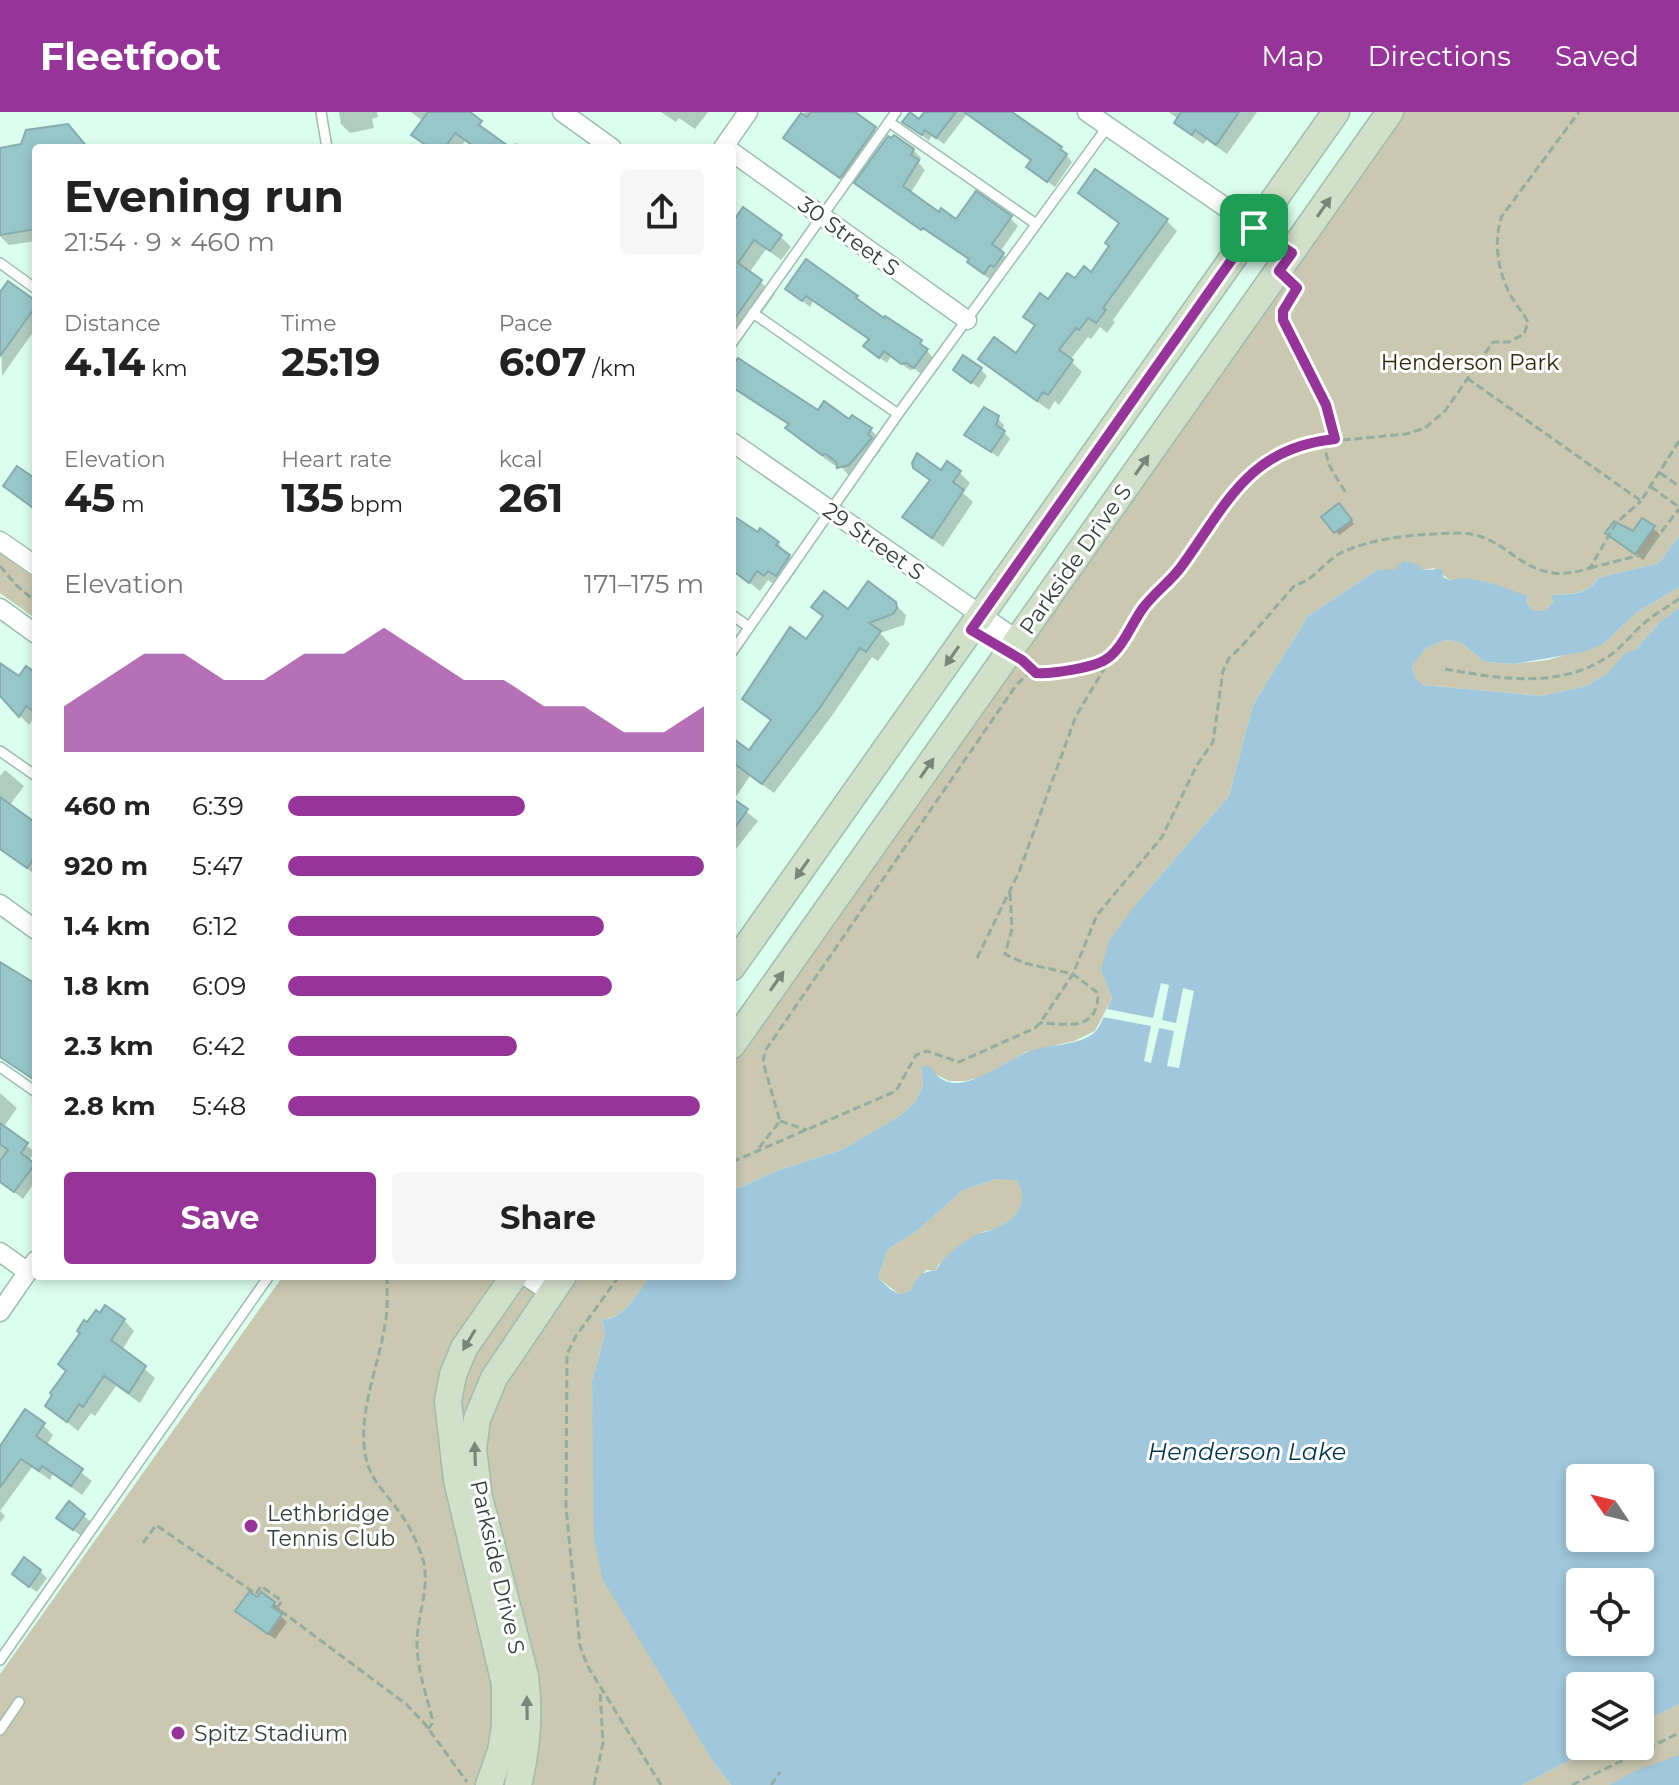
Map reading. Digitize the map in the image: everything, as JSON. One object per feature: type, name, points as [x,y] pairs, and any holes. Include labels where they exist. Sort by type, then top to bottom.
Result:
[{"type":"street","points":[[562,112],[606,144]]},
{"type":"street","points":[[729,144],[748,112]]},
{"type":"street","name":"Parkside Drive S","points":[[736,961],[1336,112]]},
{"type":"street","name":"Parkside Drive S","points":[[736,1039],[1390,112]]},
{"type":"street","points":[[1096,116],[1254,228],[1286,262]]},
{"type":"street","name":"30 Street S","points":[[736,156],[967,320]]},
{"type":"street","name":"29 Street S","points":[[736,445],[981,616],[1013,646]]},
{"type":"street","points":[[0,541],[32,563]]},
{"type":"street","points":[[0,608],[32,631]]},
{"type":"street","points":[[0,904],[32,927]]},
{"type":"street","points":[[0,1252],[32,1266],[0,1312]]},
{"type":"street","name":"Parkside Drive S","points":[[489,1785],[501,1751],[505,1726],[505,1684],[457,1480],[448,1401],[453,1375],[464,1348],[511,1280]]},
{"type":"street","name":"Parkside Drive S","points":[[518,1785],[525,1756],[528,1699],[525,1676],[479,1497],[473,1449],[477,1419],[494,1378],[557,1284]]},
{"type":"lane","points":[[321,112],[326,144]]},
{"type":"lane","points":[[736,337],[896,112]]},
{"type":"lane","points":[[736,646],[898,414],[1036,224],[1096,116]]},
{"type":"lane","points":[[889,122],[1036,224]]},
{"type":"lane","points":[[0,263],[32,286]]},
{"type":"lane","points":[[753,313],[898,414]]},
{"type":"lane","points":[[736,618],[749,627]]},
{"type":"lane","points":[[0,751],[32,773]]},
{"type":"lane","points":[[0,1067],[32,1089]]},
{"type":"lane","points":[[0,1660],[266,1280]]},
{"type":"lane","points":[[0,1730],[19,1702]]},
{"type":"path","points":[[977,958],[1010,893],[1068,733],[1084,701],[1144,606],[1175,575],[1244,479],[1271,458],[1323,441],[1406,434],[1425,428],[1445,411],[1493,342],[1517,339],[1527,329],[1528,322],[1513,300],[1498,256],[1499,224],[1579,112]]},
{"type":"path","points":[[1286,262],[1297,288],[1283,311],[1283,320],[1326,405],[1335,439]]},
{"type":"path","points":[[1467,378],[1641,501]]},
{"type":"path","points":[[1323,441],[1329,465],[1347,495]]},
{"type":"path","points":[[1590,568],[1616,523],[1641,501],[1679,441]]},
{"type":"path","points":[[1660,473],[1679,486]]},
{"type":"path","points":[[736,1160],[896,1091],[916,1055],[927,1051],[959,1062],[1040,1023],[1073,974],[1097,915],[1162,837],[1197,765],[1213,742],[1223,671],[1229,658],[1295,585],[1307,582],[1345,551],[1385,538],[1463,533],[1493,542],[1521,562],[1546,573],[1576,573],[1644,554],[1679,508],[1651,487]]},
{"type":"path","points":[[0,566],[32,599]]},
{"type":"path","points":[[1445,669],[1501,679],[1541,680],[1574,672],[1590,667],[1614,652],[1647,620],[1679,599]]},
{"type":"path","points":[[1013,646],[1032,671],[1042,674],[1097,664],[1113,654]]},
{"type":"path","points":[[780,1121],[763,1062],[765,1051],[948,782],[1017,684],[1032,671]]},
{"type":"path","points":[[1010,893],[1012,929],[1005,954],[1024,963],[1073,974],[1098,993],[1098,1007],[1091,1018],[1082,1024],[1040,1023]]},
{"type":"path","points":[[780,1121],[807,1130]]},
{"type":"path","points":[[757,1151],[780,1121]]},
{"type":"path","points":[[387,1280],[386,1323],[366,1417],[364,1442],[374,1483],[402,1515],[415,1537],[426,1570],[417,1646],[419,1677],[432,1718],[428,1729]]},
{"type":"path","points":[[616,1280],[570,1346],[566,1360],[566,1508],[572,1577],[582,1656],[661,1785]]},
{"type":"path","points":[[143,1543],[156,1525],[256,1594],[261,1586],[282,1601],[277,1608],[392,1692],[428,1729],[469,1785]]},
{"type":"path","points":[[594,1785],[603,1743],[600,1687]]},
{"type":"path","points":[[1572,1785],[1679,1733]]},
{"type":"path","points":[[771,1785],[780,1772]]},
{"type":"green space","name":"Henderson Park","points":[[1390,112],[1679,112],[1679,536],[1659,563],[1598,578],[1589,588],[1578,592],[1551,595],[1553,602],[1545,611],[1534,611],[1527,603],[1528,596],[1480,581],[1451,581],[1434,568],[1377,570],[1308,616],[1253,705],[1229,796],[1136,904],[1101,970],[1112,998],[1095,1031],[1074,1041],[1026,1052],[984,1076],[966,1081],[949,1081],[921,1067],[923,1085],[915,1102],[900,1116],[841,1150],[779,1170],[736,1189],[736,1039]]},
{"type":"green space","points":[[0,553],[32,576],[32,616],[0,593]]},
{"type":"green space","points":[[1679,587],[1679,608],[1660,622],[1635,650],[1625,654],[1607,674],[1586,686],[1542,696],[1423,685],[1414,678],[1412,665],[1426,648],[1445,640],[1460,642],[1485,662],[1514,664],[1548,660],[1603,644],[1636,613]]},
{"type":"green space","points":[[996,1179],[1016,1179],[1020,1186],[1022,1200],[1011,1219],[979,1234],[938,1265],[936,1271],[926,1270],[910,1291],[899,1294],[878,1278],[887,1250],[918,1230],[963,1190]]},
{"type":"green space","points":[[280,1280],[512,1280],[551,1293],[560,1280],[647,1280],[624,1310],[602,1320],[605,1334],[592,1381],[594,1452],[714,1763],[731,1785],[0,1785],[0,1674]]},
{"type":"green space","points":[[1679,1704],[1679,1785],[1522,1785],[1570,1760],[1654,1760],[1654,1717]]},
{"type":"water","name":"Henderson Lake","points":[[1679,536],[1679,587],[1636,613],[1603,644],[1583,652],[1514,664],[1485,662],[1460,642],[1445,640],[1426,648],[1412,666],[1415,678],[1423,685],[1542,696],[1586,686],[1607,674],[1625,653],[1635,650],[1660,622],[1679,608],[1679,1704],[1654,1717],[1654,1672],[1566,1672],[1566,1760],[1570,1760],[1522,1785],[731,1785],[714,1763],[603,1580],[594,1540],[592,1381],[605,1334],[602,1320],[624,1310],[647,1280],[736,1280],[736,1189],[779,1170],[841,1150],[900,1116],[915,1102],[923,1085],[921,1066],[931,1067],[940,1078],[952,1083],[965,1082],[1030,1051],[1081,1040],[1095,1032],[1112,998],[1101,970],[1109,941],[1136,904],[1229,796],[1253,705],[1308,616],[1377,570],[1395,569],[1403,561],[1419,565],[1423,570],[1442,569],[1443,577],[1451,581],[1478,580],[1528,596],[1527,603],[1534,611],[1545,611],[1553,602],[1551,595],[1577,593],[1594,584],[1598,578],[1659,563]],"holes":[[[996,1179],[1016,1180],[1020,1187],[1020,1208],[1010,1220],[962,1244],[947,1256],[936,1271],[920,1276],[910,1291],[899,1294],[878,1278],[887,1250],[918,1230],[963,1190]]]},
{"type":"water","points":[[1679,1755],[1679,1785],[1610,1785],[1635,1771]]},
{"type":"pier","points":[[1161,983],[1169,985],[1162,1020],[1176,1023],[1183,988],[1194,991],[1179,1068],[1167,1066],[1174,1031],[1159,1028],[1151,1063],[1144,1061],[1151,1026],[1103,1017],[1107,1009],[1153,1018]]},
{"type":"building","points":[[428,112],[470,112],[482,121],[479,125],[505,144],[470,144],[455,133],[448,144],[424,144],[411,135]]},
{"type":"building","points":[[811,112],[855,112],[876,127],[840,178],[783,138],[801,113],[807,117]]},
{"type":"building","points":[[910,112],[919,119],[924,112],[956,112],[936,138],[925,130],[922,135],[902,122]]},
{"type":"building","points":[[964,112],[1012,112],[1062,147],[1060,149],[1067,154],[1047,182],[1026,167],[1031,160]]},
{"type":"building","points":[[1181,112],[1239,112],[1216,145],[1195,130],[1192,135],[1174,123]]},
{"type":"building","points":[[68,124],[85,144],[32,144],[32,230],[0,235],[0,148],[21,144],[26,130]]},
{"type":"building","points":[[894,135],[914,149],[911,155],[919,160],[903,186],[939,212],[941,208],[956,219],[976,191],[1012,216],[992,244],[1004,253],[994,267],[990,265],[984,274],[967,262],[969,259],[854,183],[888,136],[891,138]]},
{"type":"building","points":[[1095,169],[1168,219],[1103,308],[1106,310],[1096,323],[1088,318],[1059,350],[1073,360],[1048,395],[1043,392],[1037,401],[978,359],[994,337],[1016,353],[1035,325],[1023,317],[1040,293],[1048,299],[1067,273],[1075,278],[1084,266],[1091,272],[1109,246],[1105,243],[1119,223],[1078,193]]},
{"type":"building","points":[[743,207],[782,235],[770,251],[754,240],[738,263],[762,280],[736,316],[736,217]]},
{"type":"building","points":[[806,259],[884,318],[922,340],[920,344],[928,349],[914,368],[906,363],[901,364],[884,351],[879,358],[863,346],[869,339],[806,296],[802,301],[785,289]]},
{"type":"building","points":[[8,281],[32,298],[32,312],[0,356],[0,292]]},
{"type":"building","points":[[963,355],[982,368],[971,383],[953,370]]},
{"type":"building","points":[[738,358],[818,410],[824,401],[849,419],[852,415],[872,428],[868,434],[872,438],[849,465],[837,468],[836,462],[826,454],[822,455],[785,428],[789,424],[736,390]]},
{"type":"building","points":[[984,407],[999,416],[996,425],[1005,431],[991,452],[964,435]]},
{"type":"building","points":[[917,453],[941,470],[947,461],[961,471],[953,482],[964,490],[932,538],[902,517],[930,480],[913,468]]},
{"type":"building","points":[[17,466],[32,476],[32,507],[3,486]]},
{"type":"building","points":[[1339,503],[1352,520],[1334,533],[1321,517]]},
{"type":"building","points":[[736,518],[758,532],[760,528],[790,555],[776,576],[768,571],[764,576],[757,571],[749,583],[736,573]]},
{"type":"building","points":[[1642,518],[1655,526],[1635,554],[1605,533],[1614,521],[1633,531]]},
{"type":"building","points":[[868,581],[896,602],[897,608],[893,614],[869,623],[881,631],[866,652],[860,648],[762,784],[736,765],[736,741],[749,750],[771,720],[742,699],[790,627],[806,639],[823,616],[811,607],[824,591],[848,609]]},
{"type":"building","points":[[0,663],[19,676],[26,666],[32,670],[32,710],[26,706],[19,717],[0,696]]},
{"type":"building","points":[[0,797],[32,820],[32,861],[27,868],[0,849]]},
{"type":"building","points":[[736,801],[748,809],[736,826]]},
{"type":"building","points":[[0,962],[32,982],[32,1078],[0,1057]]},
{"type":"building","points":[[0,1123],[28,1143],[21,1153],[32,1162],[32,1168],[14,1192],[0,1182],[0,1161],[8,1150],[0,1144]]},
{"type":"building","points":[[105,1305],[125,1319],[111,1340],[146,1366],[129,1393],[104,1376],[83,1407],[79,1404],[67,1422],[45,1406],[52,1395],[50,1393],[66,1371],[58,1364],[80,1333],[77,1331],[84,1320],[87,1322],[96,1310],[100,1313]]},
{"type":"building","points":[[25,1409],[45,1423],[36,1436],[83,1469],[71,1486],[42,1466],[39,1471],[21,1459],[0,1487],[0,1446]]},
{"type":"building","points":[[69,1501],[85,1514],[73,1530],[56,1518]]},
{"type":"building","points":[[24,1557],[41,1570],[29,1587],[12,1574]]},
{"type":"building","points":[[249,1592],[258,1597],[261,1592],[275,1602],[272,1607],[282,1614],[268,1634],[235,1611]]},
{"type":"place","name":"Lethbridge Tennis Club","points":[[251,1526]]},
{"type":"place","name":"Spitz Stadium","points":[[178,1733]]},
{"type":"route","points":[[1254,228],[1292,253],[1279,271],[1297,288],[1283,311],[1283,320],[1326,405],[1335,439],[1312,443],[1271,458],[1244,479],[1175,575],[1144,606],[1107,659],[1097,664],[1036,673],[1022,660],[971,630],[1254,228]]}]
